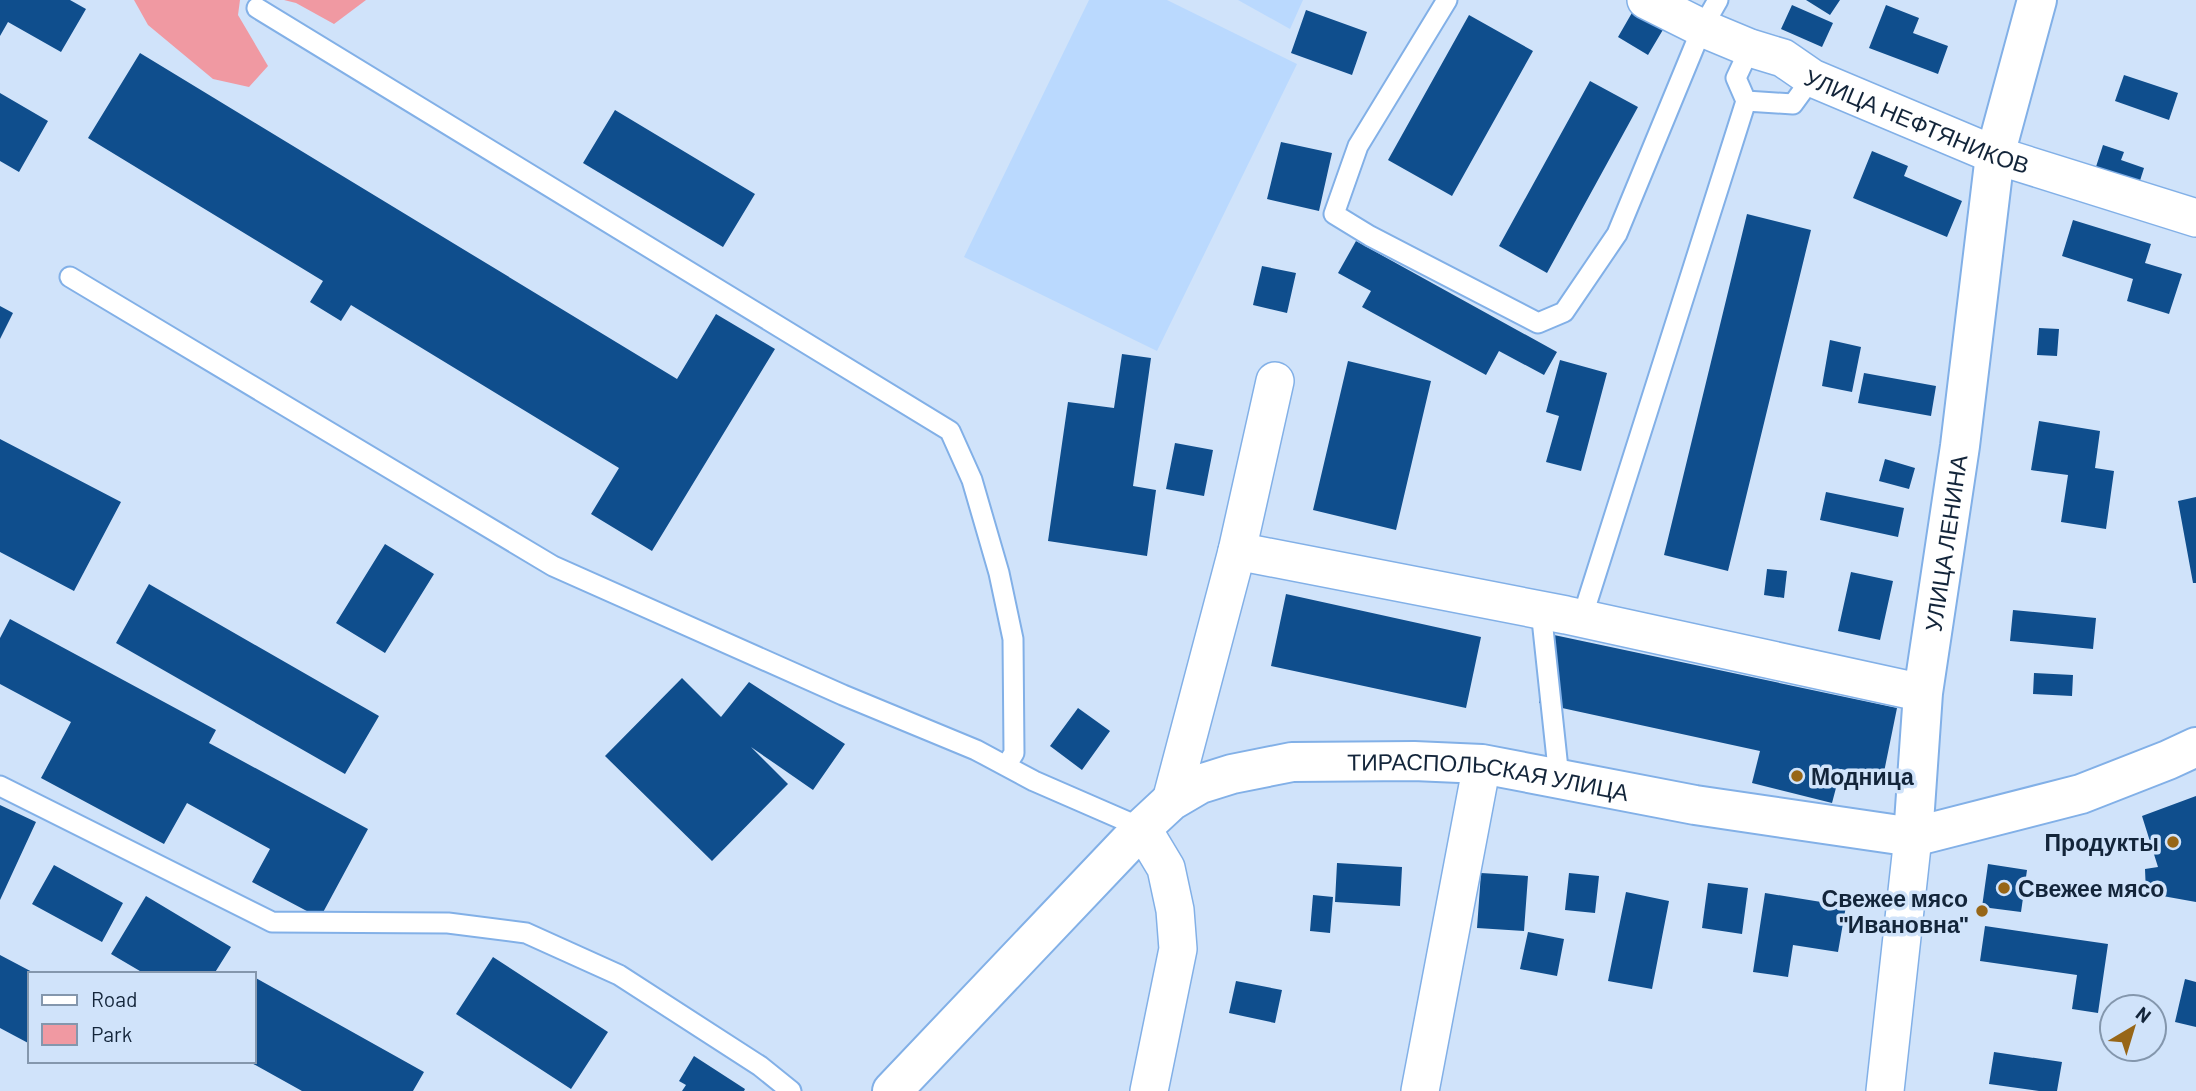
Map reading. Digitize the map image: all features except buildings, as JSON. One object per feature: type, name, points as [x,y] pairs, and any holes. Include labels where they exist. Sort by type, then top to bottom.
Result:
[{"type":"street","name":"УЛИЦА НЕФТЯНИКОВ","points":[[1646,0],[1710,14],[1750,48],[1783,58],[1812,78],[1994,155],[2196,218]]},
{"type":"street","name":"УЛИЦА ЛЕНИНА","points":[[1885,1091],[1913,836],[1923,693],[1960,446],[1994,155],[2037,0]]},
{"type":"street","points":[[1171,801],[1237,551],[1275,382]]},
{"type":"street","points":[[1237,551],[1582,618],[1923,693]]},
{"type":"street","name":"ТИРАСПОЛЬСКАЯ УЛИЦА","points":[[892,1091],[1142,828],[1171,801],[1200,784],[1232,774],[1292,762],[1414,761],[1482,765],[1695,805],[1913,836],[2081,794],[2168,761],[2196,747]]},
{"type":"street","points":[[1420,1091],[1482,765]]},
{"type":"street","points":[[1142,828],[1166,868],[1175,910],[1178,949],[1149,1091]]},
{"type":"lane","points":[[1447,0],[1358,146],[1334,214],[1370,236],[1538,323],[1564,312],[1617,234],[1710,14]]},
{"type":"lane","points":[[257,8],[950,431],[972,480],[999,573],[1013,639],[1014,753],[1006,766]]},
{"type":"lane","points":[[1582,618],[1746,101],[1736,78],[1750,48]]},
{"type":"lane","points":[[1746,101],[1793,104],[1812,78]]},
{"type":"lane","points":[[70,277],[554,566],[843,695],[976,750],[1034,781],[1142,828]]},
{"type":"lane","points":[[1541,610],[1559,778]]},
{"type":"lane","points":[[0,786],[272,922],[448,923],[526,933],[619,975],[760,1066],[791,1091]]},
{"type":"shaded area","points":[[1089,0],[1167,0],[1297,64],[1157,351],[964,257]]},
{"type":"shaded area","points":[[1238,0],[1303,0],[1290,29]]},
{"type":"green space","points":[[134,0],[240,0],[238,15],[268,66],[249,87],[213,79],[148,25]]},
{"type":"green space","points":[[284,0],[366,0],[334,24],[296,3]]},
{"type":"place","name":"Модница","points":[[1797,776]]},
{"type":"place","name":"Продукты","points":[[2173,842]]},
{"type":"place","name":"Свежее мясо","points":[[2004,888]]},
{"type":"place","name":"Свежее мясо \"Ивановна\"","points":[[1982,911]]}]
